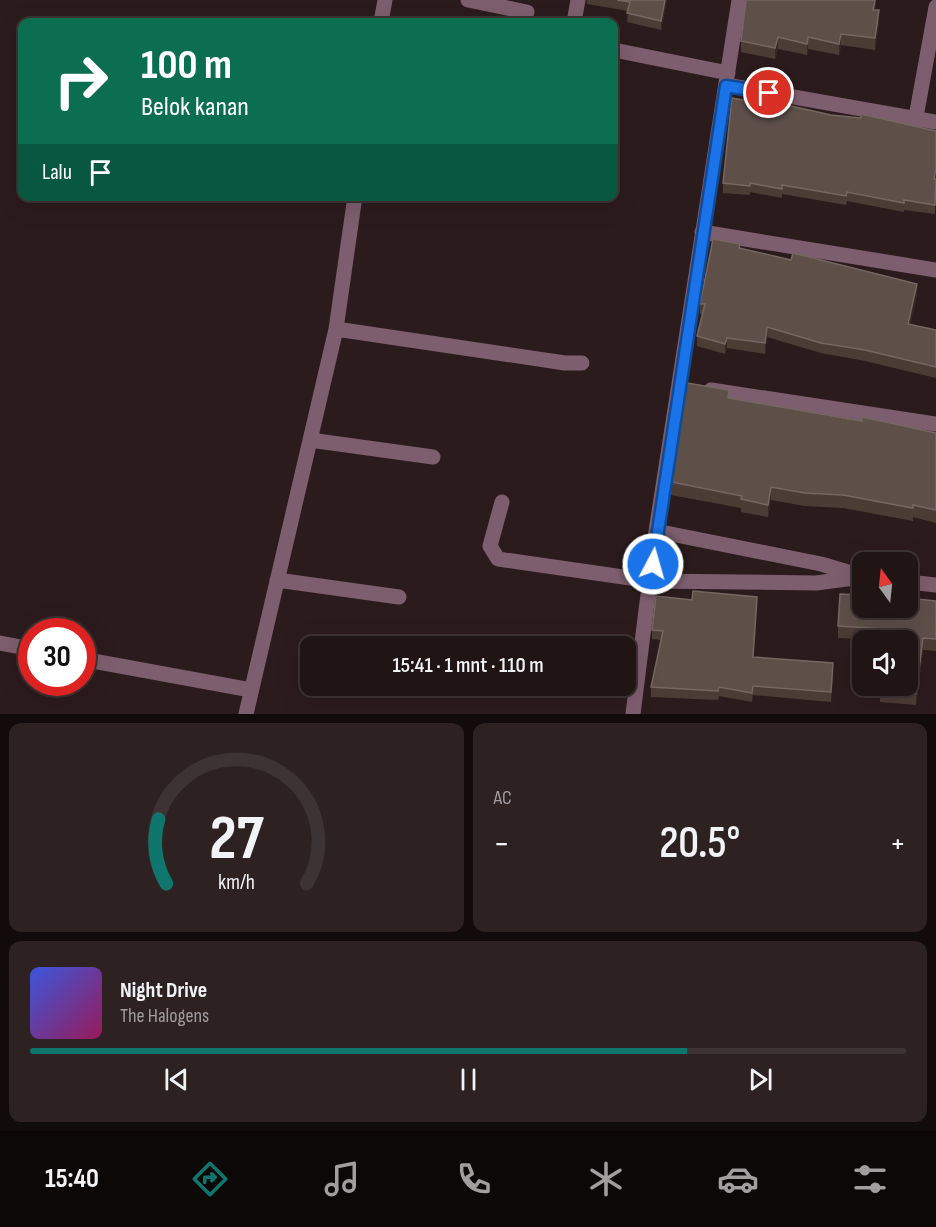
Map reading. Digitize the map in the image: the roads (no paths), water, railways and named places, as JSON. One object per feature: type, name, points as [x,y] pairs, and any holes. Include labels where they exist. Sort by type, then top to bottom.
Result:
[{"type":"street","points":[[382,18],[385,0]]},
{"type":"street","points":[[468,0],[527,12]]},
{"type":"street","points":[[575,18],[578,0]]},
{"type":"street","points":[[633,714],[656,531],[739,0]]},
{"type":"street","points":[[916,117],[936,7]]},
{"type":"street","points":[[618,51],[727,79],[936,122]]},
{"type":"street","points":[[246,714],[336,329],[354,201]]},
{"type":"street","points":[[702,232],[936,270]]},
{"type":"street","points":[[336,329],[565,363],[582,363]]},
{"type":"street","points":[[679,385],[936,424]]},
{"type":"street","points":[[310,440],[433,457]]},
{"type":"street","points":[[502,502],[490,546],[498,559],[651,580],[816,583],[852,578]]},
{"type":"street","points":[[656,531],[821,564],[852,574]]},
{"type":"street","points":[[277,580],[399,597]]},
{"type":"street","points":[[918,583],[936,585]]},
{"type":"street","points":[[0,643],[18,646]]},
{"type":"street","points":[[96,662],[251,690]]}]
